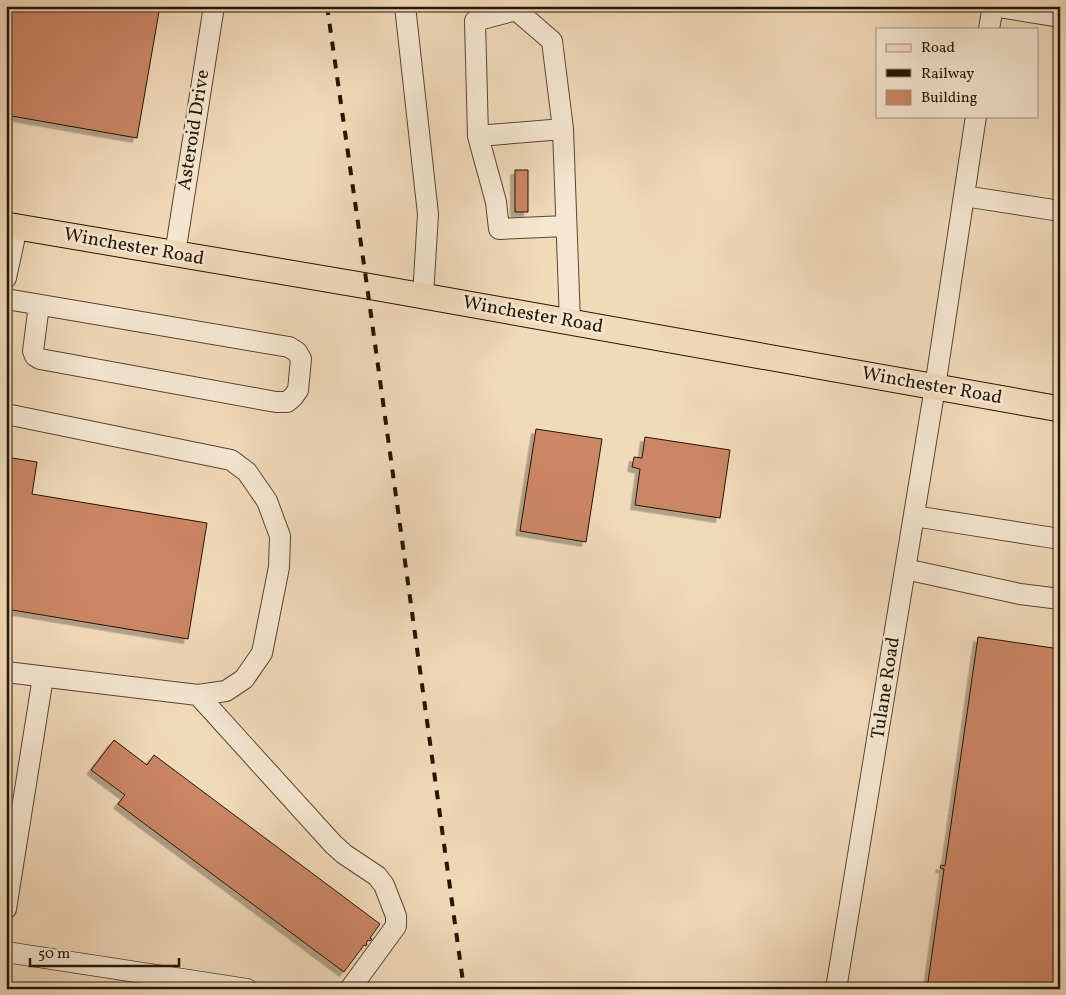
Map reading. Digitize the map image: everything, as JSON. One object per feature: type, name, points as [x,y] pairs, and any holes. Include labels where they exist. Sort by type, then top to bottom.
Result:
[{"type":"main road","name":"Winchester Road","points":[[12,226],[423,296],[1060,409]]},
{"type":"street","name":"Asteroid Drive","points":[[175,254],[214,6]]},
{"type":"street","points":[[405,6],[428,214],[423,296]]},
{"type":"street","points":[[989,28],[993,6],[1060,17]]},
{"type":"street","points":[[566,226],[499,229],[496,202],[478,136],[475,21],[515,8],[552,41],[563,129],[570,322]]},
{"type":"street","name":"Tulane Road","points":[[836,989],[935,387],[976,118]]},
{"type":"street","points":[[478,136],[563,129]]},
{"type":"street","points":[[964,196],[1060,211]]},
{"type":"street","points":[[6,278],[12,226]]},
{"type":"street","points":[[6,299],[289,347],[297,352],[301,359],[298,390],[287,402],[276,402],[40,360],[33,351],[39,305]]},
{"type":"street","points":[[6,414],[231,460],[247,472],[267,501],[280,536],[279,567],[262,653],[244,679],[226,691],[198,695],[6,672]]},
{"type":"street","points":[[914,516],[1060,539]]},
{"type":"street","points":[[905,569],[1020,594],[1060,599]]},
{"type":"street","points":[[6,908],[43,677]]},
{"type":"street","points":[[198,695],[333,844],[344,854],[377,876],[384,884],[396,916],[396,926],[350,989]]},
{"type":"street","points":[[6,952],[247,989]]},
{"type":"building","points":[[6,6],[160,6],[137,138],[6,115]]},
{"type":"building","points":[[515,170],[528,170],[528,212],[515,212]]},
{"type":"building","points":[[536,429],[602,439],[586,542],[520,531]]},
{"type":"building","points":[[645,437],[730,450],[720,518],[635,505],[640,469],[632,467],[634,457],[642,458]]},
{"type":"building","points":[[6,457],[37,462],[32,494],[207,523],[188,639],[6,609]]},
{"type":"building","points":[[978,637],[1060,649],[1060,989],[927,989],[944,869],[940,868],[941,865],[945,866]]},
{"type":"building","points":[[114,740],[147,765],[154,755],[380,924],[370,938],[372,939],[368,940],[366,946],[364,945],[344,972],[118,804],[125,795],[91,770]]},
{"type":"railway","points":[[327,6],[464,989]]}]
